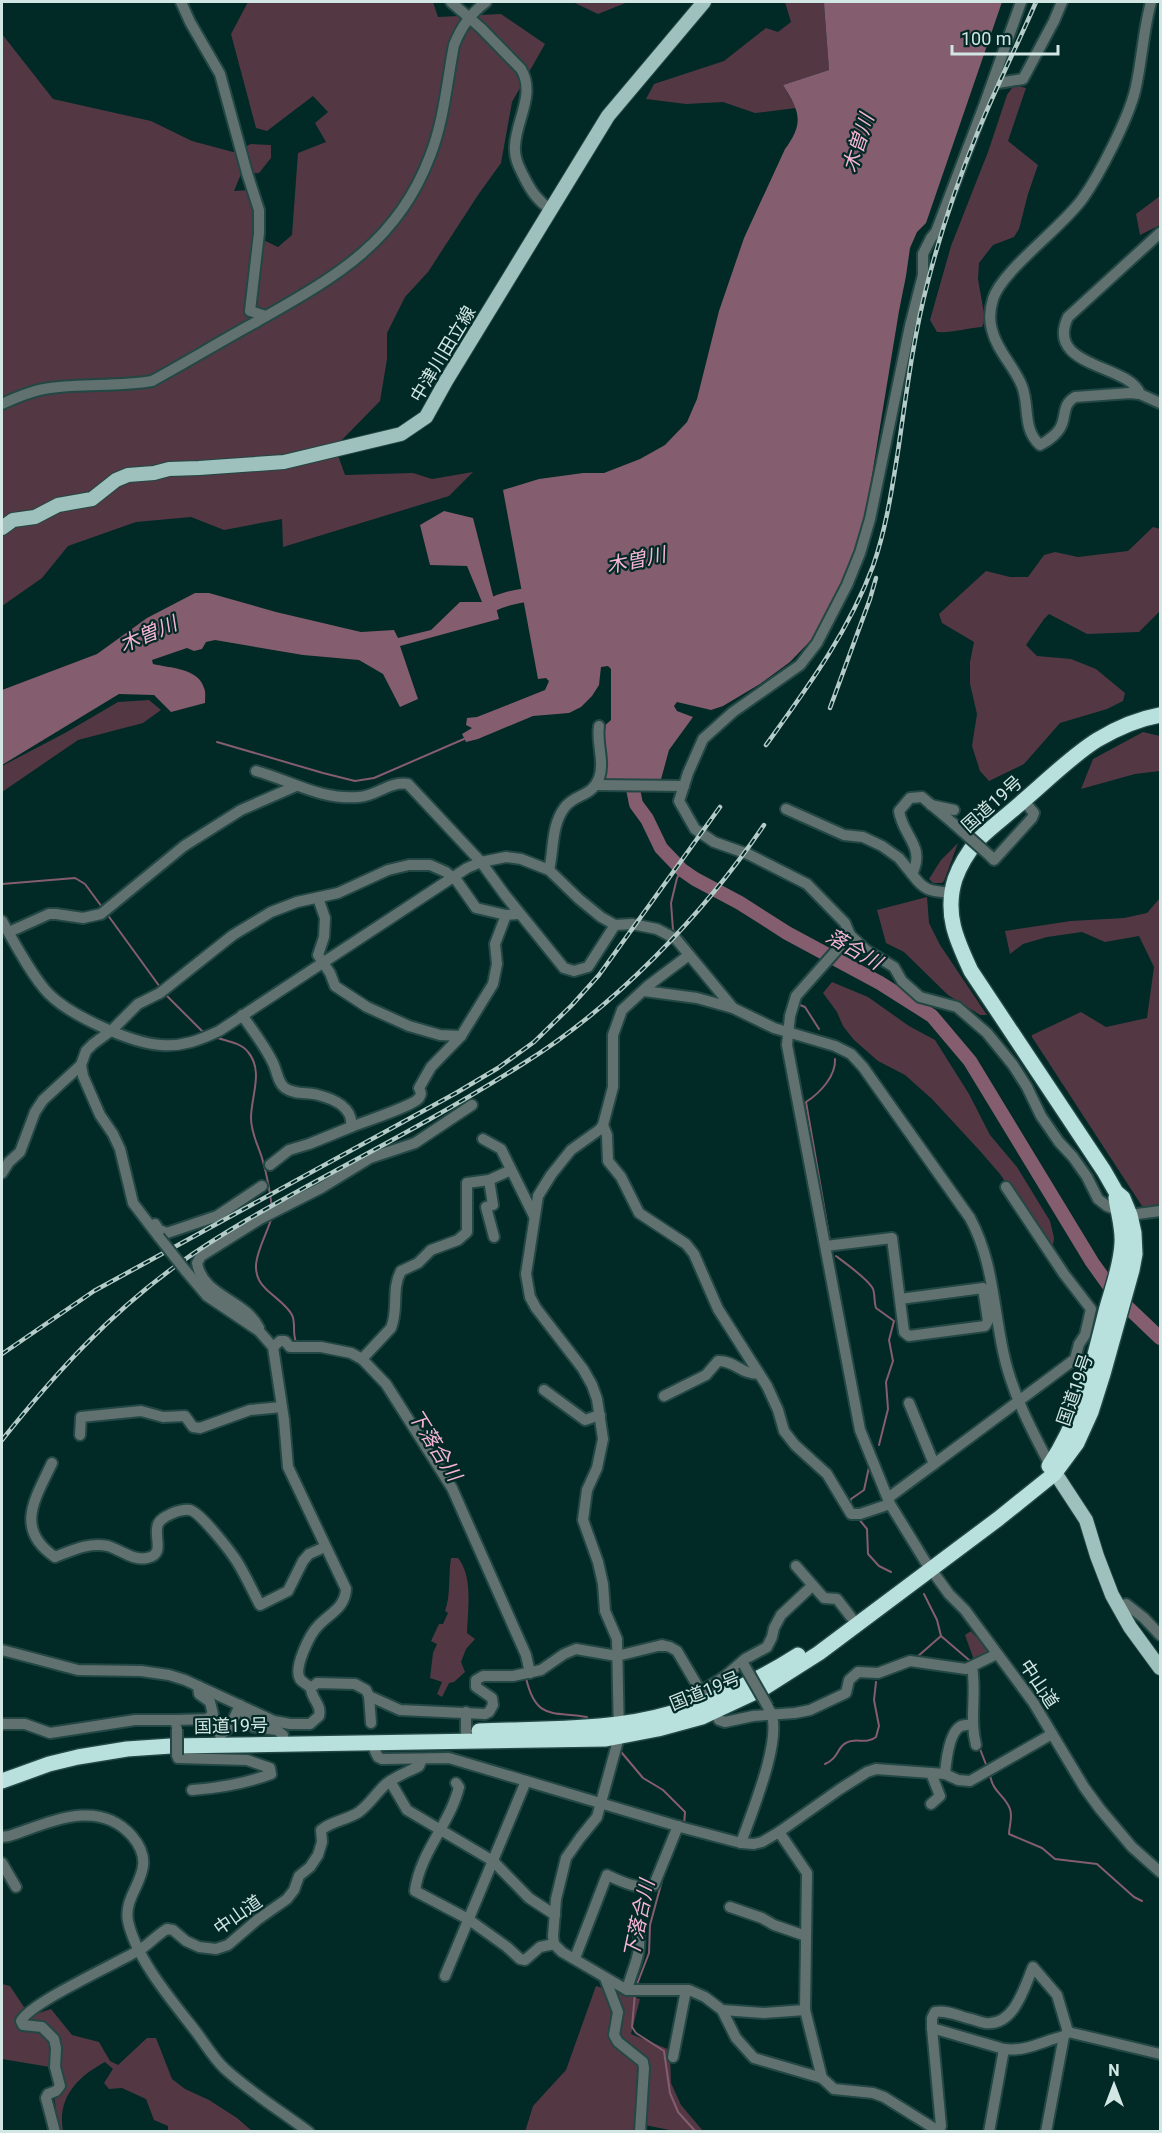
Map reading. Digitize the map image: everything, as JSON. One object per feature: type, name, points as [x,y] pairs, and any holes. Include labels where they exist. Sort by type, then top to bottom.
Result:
[{"type":"highway","name":"国道19号","points":[[707,1702],[781,1678],[819,1653],[928,1565],[1052,1470],[1077,1443],[1091,1412],[1112,1317],[1125,1268],[1135,1243],[1124,1213],[1123,1198],[1116,1192],[971,971],[955,937],[952,893],[955,879],[969,852],[979,840],[1071,759],[1121,727],[1161,715]]},
{"type":"highway","name":"国道19号","points":[[2,1771],[64,1751],[107,1742],[219,1735],[460,1736],[546,1741],[684,1723],[707,1702],[759,1678],[811,1647],[928,1565]]},
{"type":"highway","name":"国道19号","points":[[2,1780],[49,1764],[127,1749],[460,1736]]},
{"type":"main road","name":"中津川田立線","points":[[2,528],[12,520],[34,517],[58,505],[92,499],[116,480],[128,475],[169,469],[284,462],[401,434],[414,427],[426,417],[608,116],[704,2]]},
{"type":"main road","points":[[1052,1470],[1086,1520],[1104,1575],[1130,1627],[1161,1668]]},
{"type":"street","points":[[181,2],[220,74],[246,173],[259,210],[259,233],[250,311],[266,316]]},
{"type":"street","points":[[451,2],[481,28],[525,76],[526,94],[515,146],[516,160],[534,196],[550,209]]},
{"type":"street","points":[[2,404],[49,388],[131,385],[152,381],[333,277],[360,257],[391,226],[410,199],[431,155],[438,131],[454,45],[459,32],[468,18],[486,2]]},
{"type":"street","points":[[997,1654],[928,1565],[889,1501],[860,1430],[787,1048],[790,1016],[796,996],[847,938],[845,923],[807,884],[748,854],[714,842],[696,829],[679,801],[696,751],[703,739],[733,712],[800,664],[817,643],[847,585],[870,519],[910,323],[923,275],[923,254],[936,232],[1021,2]]},
{"type":"street","points":[[992,84],[1023,79],[1062,2]]},
{"type":"street","points":[[1151,2],[1145,24],[1135,91],[1109,151],[1084,197],[1064,221],[1007,276],[994,296],[990,313],[992,331],[1022,387],[1031,436],[1040,445],[1049,440],[1062,426],[1065,409],[1070,400],[1075,397],[1126,393],[1140,394],[1161,403]]},
{"type":"street","points":[[1140,394],[1138,389],[1128,381],[1072,352],[1064,338],[1063,330],[1068,317],[1161,233]]},
{"type":"street","points":[[549,870],[556,822],[568,803],[594,789],[602,768],[597,738],[599,726]]},
{"type":"street","points":[[256,771],[333,797],[362,797],[399,782],[408,784],[481,862],[519,914],[564,968],[574,971],[588,966],[615,926]]},
{"type":"street","points":[[596,785],[684,786]]},
{"type":"street","points":[[9,932],[49,914],[83,918],[105,911],[184,846],[242,810],[296,786]]},
{"type":"street","points":[[912,874],[918,856],[901,822],[899,811],[910,798],[922,797],[994,860],[1032,818],[1034,813],[1024,801]]},
{"type":"street","points":[[931,805],[954,810]]},
{"type":"street","points":[[786,809],[844,836],[863,837],[882,846],[899,858],[920,885],[928,890],[952,893]]},
{"type":"street","points":[[2,921],[48,993],[64,1008],[84,1019],[137,1040],[161,1045],[180,1044],[211,1035],[452,877],[481,862],[494,858],[521,859],[549,870],[579,899],[615,926],[632,924],[657,929],[676,939],[733,1008],[744,1016],[788,1033],[836,1046],[851,1054],[863,1067],[970,1218],[979,1235],[989,1267],[1009,1377],[1052,1470]]},
{"type":"street","points":[[2,1173],[9,1162],[20,1152],[35,1112],[43,1100],[81,1065],[86,1051],[112,1030],[138,1004],[163,991],[233,935],[271,912],[297,902],[338,893],[388,870],[409,865],[430,865],[452,877],[476,908],[506,915],[519,914]]},
{"type":"street","points":[[318,898],[325,918],[324,937],[318,955],[330,973],[335,986],[367,1007],[409,1026],[440,1035],[461,1036]]},
{"type":"street","points":[[270,1165],[289,1150],[415,1101],[419,1097],[421,1093],[419,1088],[432,1067],[461,1036],[493,984],[497,964],[495,944],[506,915]]},
{"type":"street","points":[[847,938],[894,967],[910,990],[920,997],[957,1007],[987,1033],[1013,1065],[1041,1116],[1087,1177],[1098,1199],[1107,1206],[1124,1213],[1161,1211]]},
{"type":"street","points":[[689,955],[622,1010],[614,1035],[613,1087],[603,1125],[571,1150],[538,1196],[526,1274],[530,1297],[583,1369],[592,1385],[600,1415],[603,1439],[597,1468],[587,1490],[583,1520],[598,1562],[603,1584],[605,1611],[617,1639],[620,1731],[602,1803],[593,1824],[566,1858],[556,1899],[554,1944],[562,1952],[605,1978],[633,1991],[694,1991],[722,2010],[736,2038],[754,2058],[822,2079],[834,2089],[873,2093],[884,2097],[940,2131],[932,2028],[932,2018],[935,2012],[943,2011],[987,2023],[1007,2017],[1015,2008],[1033,1968],[1057,1995],[1066,2034],[1046,2132]]},
{"type":"street","points":[[644,991],[697,998],[733,1008]]},
{"type":"street","points":[[242,1016],[269,1054],[280,1084],[295,1092],[318,1095],[347,1108],[352,1119],[351,1127]]},
{"type":"street","points":[[2,1650],[78,1670],[151,1671],[185,1680],[274,1721],[310,1724],[316,1720],[320,1712],[312,1696],[311,1688],[300,1678],[298,1671],[302,1656],[310,1636],[319,1625],[337,1611],[346,1598],[346,1589],[288,1467],[273,1347],[259,1331],[207,1296],[142,1218],[130,1197],[120,1149],[100,1114],[83,1076],[81,1065]]},
{"type":"street","points":[[259,1331],[255,1320],[247,1311],[223,1297],[204,1281],[196,1263],[201,1256],[273,1212],[321,1188],[370,1158],[415,1143],[472,1105]]},
{"type":"street","points":[[603,1125],[607,1135],[608,1161],[621,1177],[639,1213],[686,1244],[694,1254],[718,1309],[767,1386],[778,1410],[784,1431],[795,1445],[827,1474],[848,1512],[855,1514],[889,1501],[934,1464],[1075,1359],[1079,1344],[1085,1335],[1091,1309],[1064,1274],[1006,1187]]},
{"type":"street","points":[[483,1138],[501,1149],[534,1216]]},
{"type":"street","points":[[362,1359],[391,1328],[394,1321],[395,1288],[401,1271],[418,1263],[438,1245],[464,1236],[468,1226],[467,1183],[489,1180],[511,1170]]},
{"type":"street","points":[[489,1180],[493,1205],[486,1207],[494,1237]]},
{"type":"street","points":[[142,1218],[150,1218],[159,1230],[167,1233],[217,1216],[262,1186]]},
{"type":"street","points":[[826,1246],[892,1238],[904,1332],[909,1336],[985,1326],[987,1321],[983,1288],[900,1299]]},
{"type":"street","points":[[273,1347],[280,1341],[285,1341],[290,1347],[351,1353],[362,1359],[386,1384],[452,1488],[526,1654],[525,1673]]},
{"type":"street","points":[[664,1396],[706,1375],[718,1361],[732,1364],[748,1374],[759,1374]]},
{"type":"street","points":[[544,1390],[585,1420],[600,1415]]},
{"type":"street","points":[[909,1403],[934,1464]]},
{"type":"street","points":[[80,1435],[81,1417],[141,1410],[163,1417],[185,1416],[193,1426],[200,1428],[250,1410],[282,1407]]},
{"type":"street","points":[[52,1463],[34,1500],[30,1520],[38,1541],[55,1557],[84,1546],[96,1545],[110,1547],[132,1557],[145,1559],[159,1551],[158,1524],[164,1517],[179,1511],[192,1510],[200,1516],[236,1560],[260,1605],[288,1591],[303,1561],[309,1554],[325,1546]]},
{"type":"street","points":[[796,1566],[824,1598],[837,1599],[851,1617]]},
{"type":"street","points":[[707,1702],[724,1677],[767,1647],[782,1615],[812,1586]]},
{"type":"street","points":[[1119,1607],[1126,1605],[1144,1618],[1161,1635]]},
{"type":"street","points":[[311,1688],[317,1683],[349,1684],[361,1687],[369,1696],[400,1710],[485,1714],[493,1705],[492,1698],[476,1687],[476,1680],[479,1677],[513,1676],[541,1670],[570,1650],[587,1649],[617,1656],[662,1645],[677,1651],[719,1720],[725,1722],[770,1711]]},
{"type":"street","name":"中山道","points":[[770,1711],[810,1710],[833,1700],[846,1693],[849,1680],[858,1672],[878,1673],[910,1661],[953,1668],[972,1667],[997,1654],[1033,1702],[1084,1787],[1132,1846],[1161,1872]]},
{"type":"street","points":[[741,1843],[771,1753],[773,1740],[770,1711],[743,1663]]},
{"type":"street","points":[[972,1667],[974,1696],[971,1725],[976,1745]]},
{"type":"street","points":[[2,1724],[25,1724],[50,1732],[135,1720],[176,1724],[207,1719],[213,1714],[210,1702],[199,1694],[198,1686]]},
{"type":"street","points":[[369,1696],[371,1723]]},
{"type":"street","points":[[219,1735],[230,1727],[240,1705]]},
{"type":"street","points":[[240,1705],[254,1727],[277,1730],[282,1735]]},
{"type":"street","points":[[455,1760],[466,1712]]},
{"type":"street","points":[[176,1724],[178,1758],[247,1760],[270,1768],[271,1774],[248,1782],[220,1788],[192,1790]]},
{"type":"street","points":[[945,1774],[946,1755],[956,1732],[961,1726],[971,1725]]},
{"type":"street","points":[[375,1751],[382,1759],[455,1760],[741,1843],[762,1842],[867,1772],[883,1769],[945,1774],[958,1780],[970,1780],[1052,1734]]},
{"type":"street","name":"中山道","points":[[55,2132],[46,2098],[60,2086],[55,2067],[56,2044],[51,2034],[42,2027],[23,2025],[21,2021],[25,2014],[140,1949],[169,1928],[199,1947],[216,1949],[228,1945],[257,1920],[287,1899],[294,1890],[299,1876],[310,1867],[318,1855],[322,1842],[321,1830],[328,1824],[362,1810],[390,1781],[419,1766],[422,1759]]},
{"type":"street","points":[[931,1773],[940,1796],[931,1804]]},
{"type":"street","points":[[390,1781],[407,1810],[493,1861],[529,1898],[555,1915]]},
{"type":"street","points":[[445,1976],[526,1781]]},
{"type":"street","points":[[456,1784],[459,1787],[455,1798],[417,1874],[415,1891],[468,1919],[520,1959],[525,1960],[540,1947],[554,1944]]},
{"type":"street","points":[[2,1837],[68,1816],[80,1815],[103,1817],[124,1829],[140,1847],[143,1861],[142,1876],[127,1909],[132,1932],[161,1986],[225,2069],[309,2132]]},
{"type":"street","points":[[575,1958],[607,1875],[626,1883],[645,1887],[654,1885],[681,1827]]},
{"type":"street","points":[[779,1832],[807,1874],[805,2010],[822,2079]]},
{"type":"street","points":[[2,1863],[16,1887]]},
{"type":"street","points":[[730,1907],[806,1936]]},
{"type":"street","points":[[633,1991],[638,1958],[638,1931]]},
{"type":"street","points":[[605,1978],[618,2012],[614,2035],[618,2042],[643,2062],[640,2132]]},
{"type":"street","points":[[674,2057],[686,1990]]},
{"type":"street","points":[[722,2010],[727,2008],[764,2013],[805,2010]]},
{"type":"street","points":[[932,2028],[1004,2049],[1024,2049],[1066,2034],[1161,2054]]},
{"type":"street","points":[[989,2132],[1004,2049]]},
{"type":"shaded area","points":[[248,2],[433,2],[438,17],[501,14],[545,44],[512,102],[501,163],[428,272],[405,297],[387,333],[387,359],[380,401],[335,447],[345,475],[413,473],[432,479],[473,472],[449,496],[283,547],[282,519],[224,530],[191,517],[136,522],[68,546],[42,578],[2,606],[2,34],[53,99],[151,121],[192,141],[233,152],[251,144],[271,145],[271,158],[259,173],[241,174],[234,191],[249,190],[256,211],[255,236],[278,247],[292,235],[298,153],[326,142],[315,123],[328,112],[313,96],[267,131],[256,128],[231,34]]},
{"type":"shaded area","points":[[573,2],[628,2],[598,14]]},
{"type":"shaded area","points":[[785,2],[825,2],[829,70],[783,85],[796,108],[755,113],[723,102],[686,104],[646,99],[654,84],[724,61],[766,28],[778,32],[791,22]]},
{"type":"shaded area","points":[[1014,85],[1026,88],[1008,141],[1038,165],[1019,229],[1014,237],[993,245],[979,263],[978,279],[985,319],[982,327],[937,332],[930,320],[951,246],[988,152],[1007,95]]},
{"type":"shaded area","points":[[1160,196],[1160,225],[1140,235],[1136,214]]},
{"type":"shaded area","points":[[1153,527],[1160,529],[1160,611],[1139,632],[1087,634],[1049,614],[1026,645],[1037,656],[1071,659],[1096,669],[1125,693],[1123,701],[1107,709],[1060,723],[1024,764],[989,781],[980,771],[972,746],[977,714],[970,684],[970,662],[974,642],[942,623],[939,614],[986,571],[1010,577],[1028,577],[1044,555],[1055,552],[1078,557],[1128,551]]},
{"type":"shaded area","points":[[149,700],[161,710],[143,723],[78,740],[2,792],[2,766],[118,702]]},
{"type":"shaded area","points":[[1143,732],[1160,736],[1160,771],[1135,774],[1081,789],[1093,759]]},
{"type":"shaded area","points":[[958,843],[944,881],[933,883],[929,879],[941,860]]},
{"type":"shaded area","points":[[927,897],[929,923],[940,945],[987,1015],[980,1015],[948,995],[904,952],[886,943],[877,910]]},
{"type":"shaded area","points":[[1160,898],[1160,1206],[1142,1206],[1032,1037],[1081,1012],[1106,1027],[1147,1018],[1154,967],[1139,936],[1105,942],[1082,932],[1047,937],[1023,944],[1010,954],[1005,931],[1071,921],[1124,918],[1147,913]]},
{"type":"shaded area","points":[[832,982],[868,997],[909,1026],[935,1040],[969,1094],[990,1135],[1017,1167],[1050,1221],[1054,1238],[1053,1245],[1044,1240],[1000,1174],[932,1099],[905,1075],[878,1061],[854,1040],[823,993]]},
{"type":"shaded area","points":[[451,1558],[458,1558],[466,1574],[468,1584],[467,1633],[475,1639],[466,1649],[461,1662],[465,1672],[454,1682],[449,1683],[442,1697],[437,1694],[442,1682],[430,1678],[433,1653],[437,1644],[431,1641],[439,1624],[443,1624],[448,1613],[445,1611]]},
{"type":"shaded area","points":[[971,1631],[975,1636],[979,1634],[993,1654],[974,1660],[965,1635]]},
{"type":"shaded area","points":[[2,1984],[10,1986],[30,2016],[51,2009],[72,2035],[99,2042],[110,2061],[118,2065],[147,2038],[156,2038],[172,2079],[185,2089],[209,2100],[237,2118],[252,2131],[168,2131],[168,2126],[154,2120],[146,2099],[122,2088],[109,2089],[104,2083],[113,2069],[105,2062],[86,2074],[71,2090],[63,2108],[63,2131],[59,2131],[50,2067],[2,2059]]},
{"type":"shaded area","points":[[596,1986],[640,1999],[631,2034],[670,2050],[671,2083],[681,2105],[703,2131],[674,2131],[645,2125],[632,2131],[525,2132],[533,2106],[566,2070]]},
{"type":"water","points":[[825,2],[1002,2],[926,223],[917,232],[910,248],[866,512],[846,579],[815,636],[790,662],[760,684],[723,706],[711,710],[677,702],[674,706],[677,711],[693,717],[669,750],[660,783],[601,783],[602,728],[611,720],[611,669],[608,666],[601,667],[599,685],[581,707],[569,713],[533,716],[466,742],[462,734],[472,728],[466,725],[467,718],[477,717],[545,690],[549,681],[546,678],[538,679],[503,490],[539,479],[583,473],[604,473],[640,459],[665,445],[687,422],[697,399],[719,311],[744,238],[797,124],[796,110],[783,85],[829,70]]},
{"type":"water","points":[[444,511],[473,518],[499,619],[400,646],[418,699],[400,707],[383,674],[359,660],[303,655],[215,640],[206,642],[202,649],[194,651],[187,648],[152,660],[153,664],[183,670],[196,676],[205,690],[205,703],[171,712],[154,695],[119,694],[2,765],[2,690],[97,654],[147,618],[195,593],[209,593],[361,632],[394,630],[398,638],[431,630],[460,602],[482,602],[467,566],[430,565],[420,525]]},
{"type":"waterway","name":"木曽川","points":[[480,612],[502,601],[541,593]]},
{"type":"waterway","points":[[217,742],[355,781],[374,778],[464,739]]},
{"type":"waterway","name":"落合川","points":[[633,773],[632,784],[636,804],[647,819],[661,848],[682,870],[787,933],[880,983],[932,1016],[970,1061],[1092,1262],[1117,1297],[1160,1338]]},
{"type":"waterway","points":[[682,870],[677,878],[671,903],[673,930],[682,937],[711,973]]},
{"type":"waterway","points":[[2,884],[75,878],[85,884],[102,907]]},
{"type":"waterway","points":[[107,914],[160,987]]},
{"type":"waterway","points":[[165,994],[202,1031],[207,1033]]},
{"type":"waterway","points":[[800,1005],[805,1007],[819,1029]]},
{"type":"waterway","points":[[215,1037],[241,1046],[253,1059],[256,1084],[251,1123],[262,1158],[272,1208]]},
{"type":"waterway","points":[[830,1241],[806,1102],[826,1084],[833,1072],[835,1059]]},
{"type":"waterway","name":"下落合川","points":[[272,1216],[258,1254],[256,1272],[259,1281],[290,1311],[294,1321],[296,1342]]},
{"type":"waterway","points":[[836,1256],[871,1285],[876,1308],[894,1321],[889,1340],[893,1361],[886,1382],[888,1409],[879,1445]]},
{"type":"waterway","name":"下落合川","points":[[307,1352],[325,1353]]},
{"type":"waterway","points":[[850,1503],[851,1499],[864,1490],[869,1467]]},
{"type":"waterway","points":[[858,1518],[867,1529],[868,1554],[879,1566],[891,1572]]},
{"type":"waterway","points":[[924,1594],[937,1620],[941,1636],[971,1664]]},
{"type":"waterway","points":[[917,1657],[941,1636]]},
{"type":"waterway","name":"下落合川","points":[[526,1678],[530,1692],[541,1708],[555,1713],[587,1717]]},
{"type":"waterway","points":[[825,1764],[830,1762],[846,1743],[876,1737],[879,1726],[874,1700],[876,1682]]},
{"type":"waterway","points":[[980,1749],[987,1767]]},
{"type":"waterway","name":"下落合川","points":[[622,1753],[643,1778],[663,1790],[685,1812],[684,1825]]},
{"type":"waterway","points":[[990,1775],[996,1790],[1005,1800],[1011,1812],[1009,1834],[1042,1848],[1055,1859],[1097,1864],[1134,1897],[1142,1901]]},
{"type":"waterway","name":"下落合川","points":[[636,1987],[649,1953],[650,1925],[663,1877]]},
{"type":"waterway","name":"下落合川","points":[[635,1993],[632,2027],[636,2033],[664,2051],[670,2093],[678,2112],[696,2132]]},
{"type":"railway","points":[[766,745],[839,637],[873,566],[882,538],[891,494],[910,368],[937,247],[977,134],[1036,2]]},
{"type":"railway","points":[[830,708],[876,578]]},
{"type":"railway","points":[[2,1354],[94,1291],[456,1093],[498,1068],[534,1042],[599,975],[720,807]]},
{"type":"railway","points":[[2,1440],[84,1346],[128,1304],[177,1265],[255,1215],[429,1120],[498,1079],[556,1042],[590,1016],[623,988],[685,925],[740,859],[764,825]]}]
